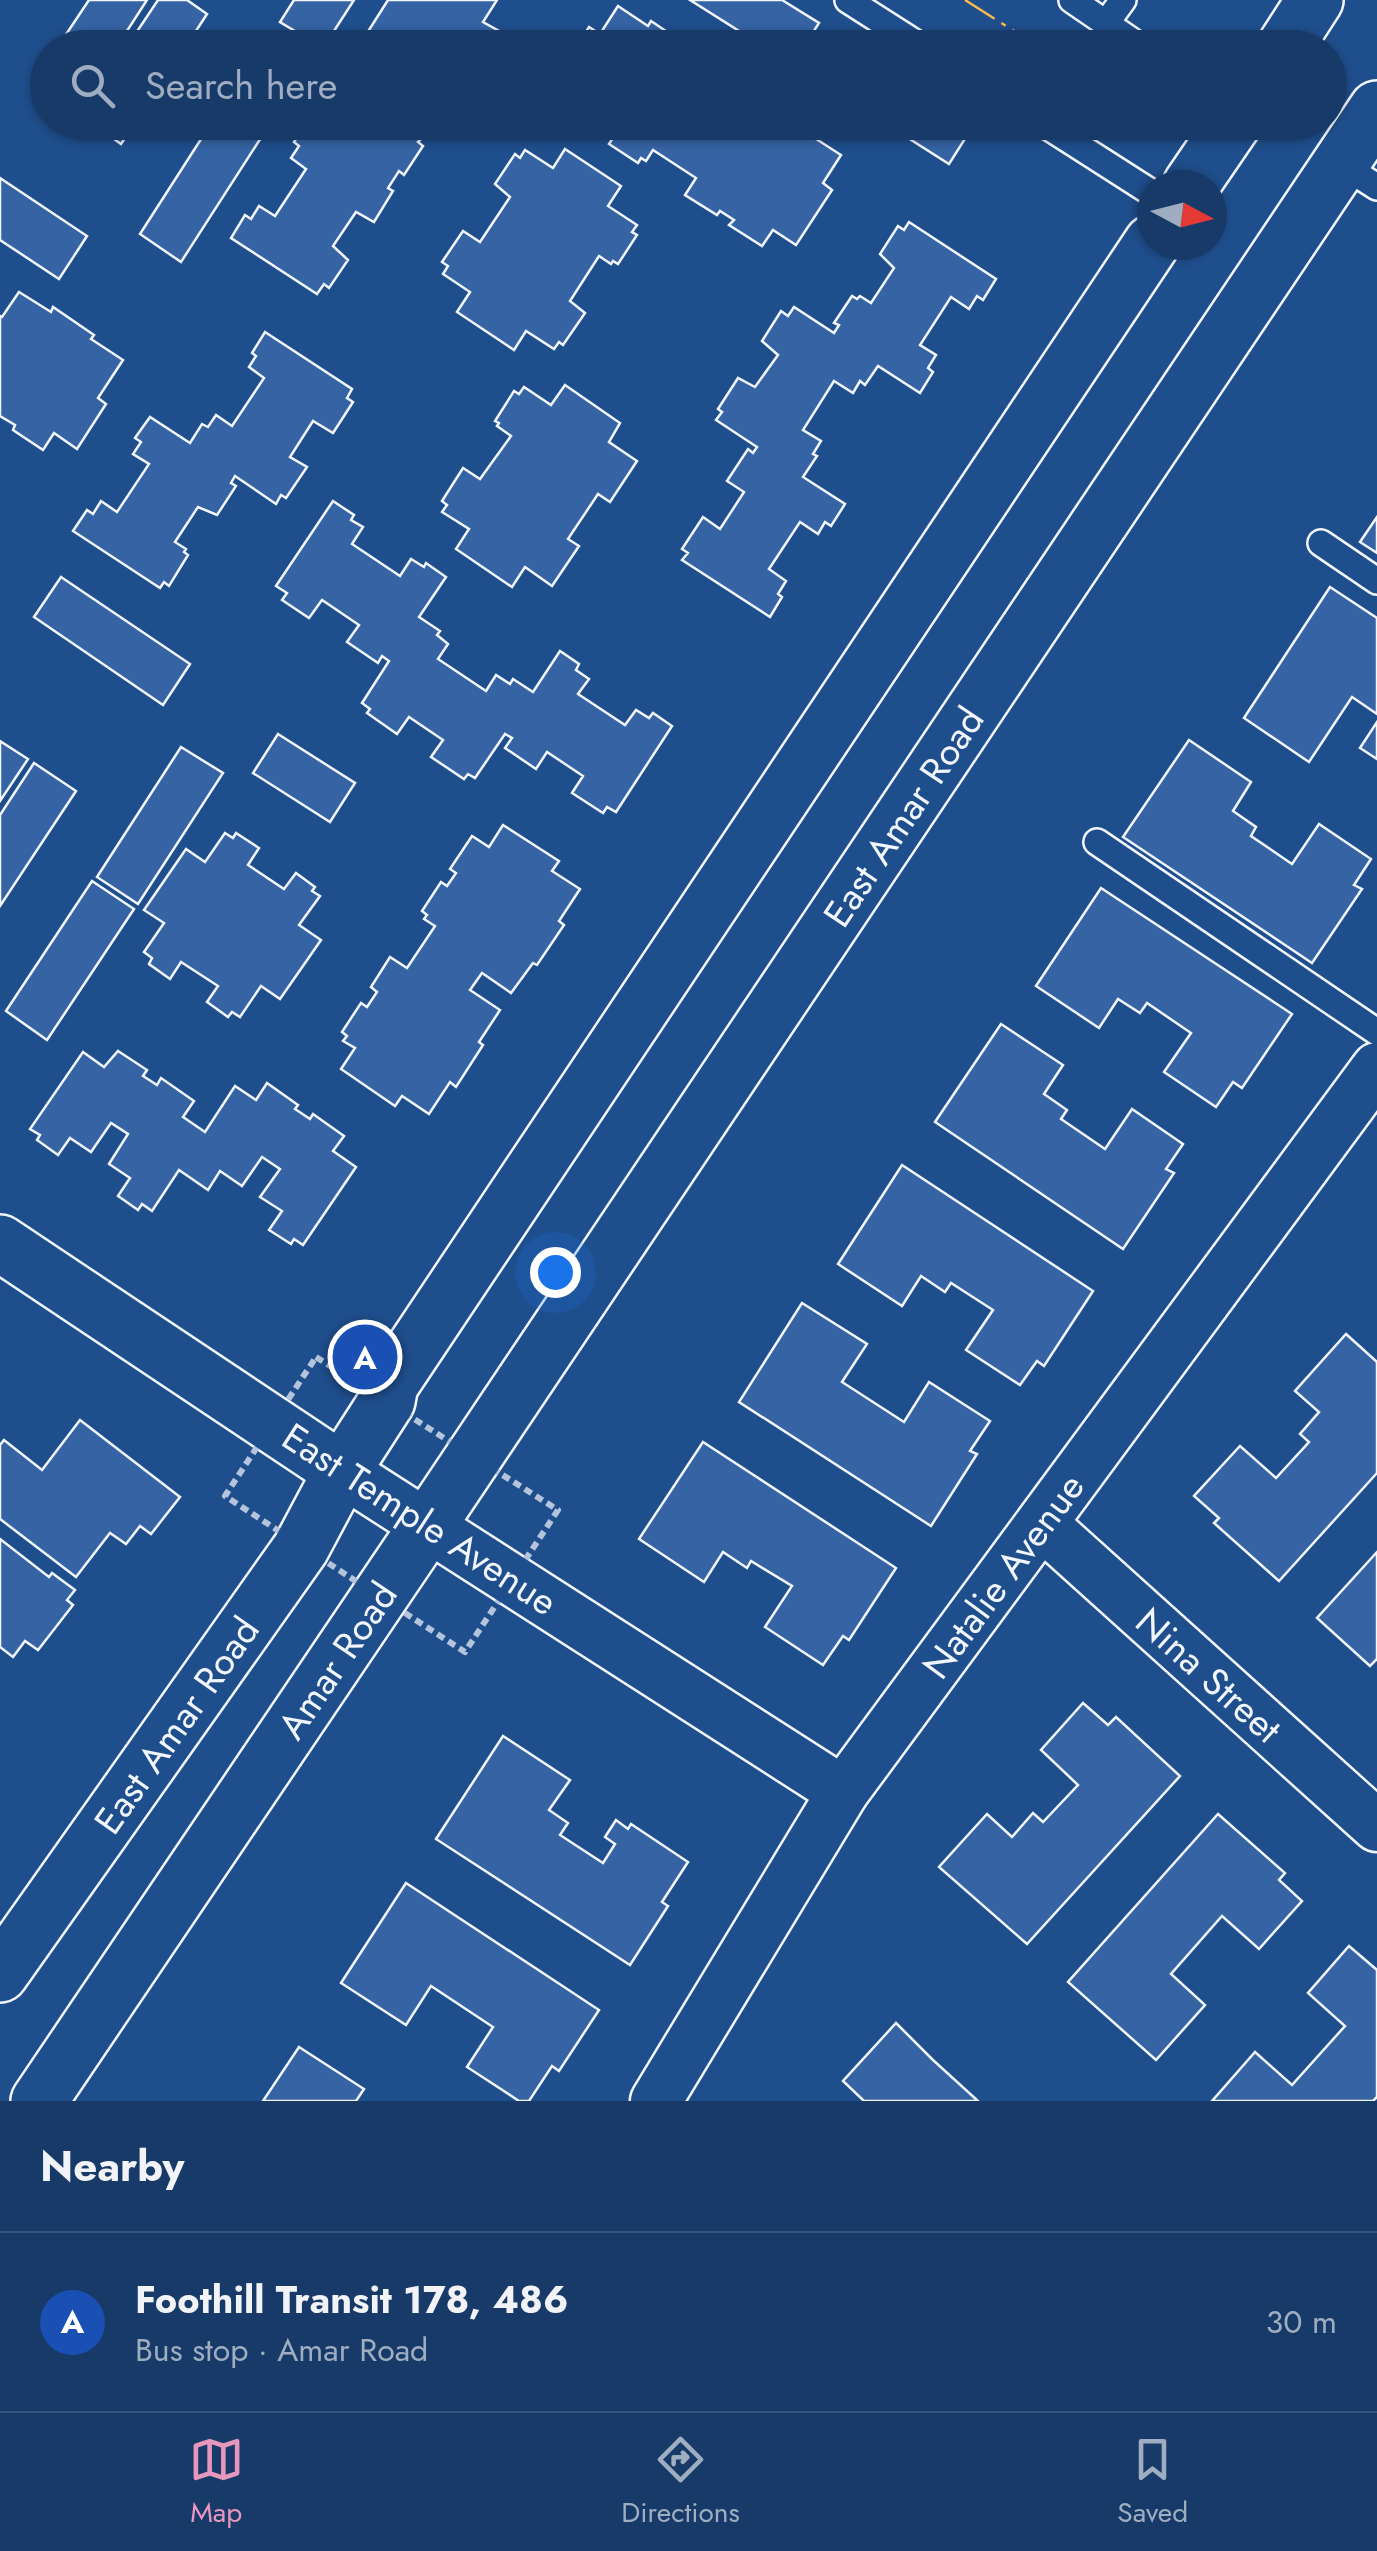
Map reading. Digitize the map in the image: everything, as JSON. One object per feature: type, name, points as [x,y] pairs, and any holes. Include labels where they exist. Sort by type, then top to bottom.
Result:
[{"type":"main road","points":[[1296,30],[1315,0]]},
{"type":"main road","name":"East Amar Road","points":[[428,1526],[1359,175],[1377,110]]},
{"type":"main road","points":[[1201,170],[1222,140]]},
{"type":"main road","points":[[342,1471],[386,1400],[390,1385],[1141,260]]},
{"type":"main road","name":"East Temple Avenue","points":[[5,1255],[342,1471]]},
{"type":"main road","name":"East Amar Road","points":[[0,1974],[301,1548],[342,1471]]},
{"type":"main road","name":"Amar Road","points":[[38,2101],[428,1526]]},
{"type":"street","name":"Natalie Avenue","points":[[656,2101],[843,1792],[1377,1068]]},
{"type":"street","name":"East Temple Avenue","points":[[342,1471],[843,1792]]},
{"type":"street","name":"Nina Street","points":[[1042,1524],[1377,1826]]},
{"type":"lane","points":[[848,0],[895,30]]},
{"type":"lane","points":[[1072,0],[1118,30]]},
{"type":"lane","points":[[1107,22],[1122,0]]},
{"type":"lane","points":[[1069,140],[1137,183]]},
{"type":"lane","points":[[1321,543],[1377,581]]},
{"type":"lane","points":[[1097,842],[1377,1032]]},
{"type":"building","points":[[89,0],[147,0],[128,30],[69,30]]},
{"type":"building","points":[[158,0],[187,0],[207,14],[197,30],[138,30]]},
{"type":"building","points":[[294,0],[354,0],[335,30],[293,30],[280,22]]},
{"type":"building","points":[[388,0],[497,0],[483,22],[497,30],[369,30]]},
{"type":"building","points":[[690,0],[782,0],[819,23],[815,30],[738,30]]},
{"type":"building","points":[[618,6],[648,26],[651,21],[664,30],[603,30]]},
{"type":"building","points":[[200,140],[260,140],[181,262],[140,234]]},
{"type":"building","points":[[420,140],[423,146],[404,175],[399,171],[388,188],[393,191],[374,222],[356,212],[333,246],[348,260],[329,288],[324,284],[317,294],[231,238],[245,215],[251,219],[259,206],[275,216],[306,169],[291,158],[299,146],[294,142]]},
{"type":"building","points":[[612,140],[818,140],[841,155],[823,183],[832,190],[796,245],[773,230],[762,246],[729,225],[734,220],[720,211],[717,215],[685,195],[696,178],[653,150],[646,161],[641,158],[638,163],[609,144]]},
{"type":"building","points":[[911,140],[964,140],[949,164]]},
{"type":"building","points":[[565,149],[621,186],[608,206],[637,225],[632,232],[637,235],[618,264],[599,256],[570,301],[585,313],[563,345],[559,342],[554,349],[526,331],[514,350],[457,312],[470,292],[443,274],[448,266],[442,262],[463,231],[480,242],[510,197],[495,184],[515,154],[520,158],[525,150],[553,168]]},
{"type":"building","points":[[0,178],[87,236],[59,279],[0,240]]},
{"type":"building","points":[[909,222],[996,279],[983,300],[977,296],[969,309],[951,297],[920,345],[936,355],[928,368],[933,372],[920,393],[878,366],[865,385],[860,381],[853,393],[834,381],[803,430],[821,441],[813,454],[817,456],[803,477],[845,504],[831,526],[825,522],[818,534],[800,522],[769,569],[786,581],[770,617],[682,560],[688,553],[682,549],[703,517],[720,529],[744,492],[727,481],[748,449],[753,453],[757,447],[716,420],[722,412],[718,409],[738,378],[755,387],[778,355],[762,341],[781,311],[788,316],[794,307],[834,333],[839,325],[834,323],[852,296],[871,303],[894,268],[880,254],[898,226],[904,230]]},
{"type":"building","points":[[19,292],[51,312],[53,307],[123,360],[98,398],[106,404],[77,449],[54,433],[43,450],[0,416],[0,316]]},
{"type":"building","points":[[265,332],[352,389],[347,398],[353,402],[333,433],[313,421],[290,457],[307,467],[286,498],[281,495],[276,504],[235,476],[231,483],[236,486],[217,515],[198,507],[175,542],[188,555],[169,586],[164,582],[160,588],[73,531],[87,510],[93,514],[101,501],[117,512],[149,464],[133,454],[141,442],[135,438],[150,417],[190,443],[202,424],[208,427],[216,415],[232,426],[264,378],[249,367],[256,356],[252,353]]},
{"type":"building","points":[[565,385],[620,423],[609,442],[637,461],[610,502],[598,494],[568,539],[579,546],[552,586],[525,567],[512,587],[456,549],[469,529],[442,512],[447,505],[442,501],[463,468],[480,479],[511,436],[495,421],[514,391],[519,394],[524,387],[551,405]]},
{"type":"building","points":[[333,501],[354,515],[351,520],[363,527],[352,544],[400,576],[411,559],[424,567],[426,563],[446,577],[419,617],[440,631],[437,635],[448,644],[438,659],[486,691],[496,675],[510,684],[513,679],[533,692],[560,651],[579,664],[576,670],[589,679],[578,694],[625,725],[636,710],[649,718],[653,713],[672,726],[616,812],[607,807],[603,813],[572,793],[583,776],[547,752],[536,769],[505,748],[512,738],[505,734],[475,778],[468,774],[464,779],[431,757],[443,740],[409,717],[397,734],[367,713],[370,709],[362,703],[389,661],[382,656],[378,663],[347,642],[359,625],[322,600],[309,618],[282,600],[287,593],[276,586]]},
{"type":"building","points":[[1377,517],[1377,553],[1360,542]]},
{"type":"building","points":[[61,577],[190,664],[163,705],[34,617]]},
{"type":"building","points":[[1330,587],[1377,618],[1377,714],[1352,697],[1309,762],[1244,718]]},
{"type":"building","points":[[1377,722],[1377,759],[1360,748]]},
{"type":"building","points":[[278,734],[355,783],[330,822],[253,773]]},
{"type":"building","points":[[1189,740],[1251,782],[1233,811],[1256,827],[1251,836],[1292,864],[1319,824],[1371,859],[1354,885],[1362,889],[1312,963],[1123,837]]},
{"type":"building","points":[[0,741],[28,759],[0,801]]},
{"type":"building","points":[[181,747],[223,773],[138,904],[97,877]]},
{"type":"building","points":[[34,763],[76,791],[0,906],[0,815]]},
{"type":"building","points":[[503,825],[559,861],[552,871],[580,889],[559,921],[564,925],[537,965],[533,963],[511,993],[482,973],[470,990],[500,1010],[456,1087],[450,1082],[429,1114],[402,1096],[395,1106],[341,1069],[355,1048],[343,1041],[347,1036],[342,1032],[361,1003],[367,1007],[377,992],[371,987],[390,957],[407,968],[435,926],[424,919],[427,915],[422,911],[441,882],[447,886],[456,873],[450,869],[472,836],[489,847]]},
{"type":"building","points":[[225,833],[233,838],[236,833],[259,848],[248,865],[284,889],[296,873],[315,887],[312,891],[320,896],[299,925],[321,940],[280,999],[261,986],[240,1017],[232,1012],[228,1017],[207,1002],[218,986],[181,962],[170,979],[149,964],[152,958],[144,952],[164,923],[144,910],[186,849],[205,862]]},
{"type":"building","points":[[92,881],[134,909],[47,1040],[6,1011]]},
{"type":"building","points":[[1101,888],[1292,1014],[1242,1088],[1233,1082],[1216,1107],[1164,1072],[1191,1033],[1147,1003],[1140,1013],[1118,999],[1099,1028],[1036,986]]},
{"type":"building","points":[[1001,1024],[1063,1065],[1044,1094],[1067,1110],[1061,1119],[1105,1149],[1132,1109],[1183,1144],[1166,1169],[1174,1173],[1123,1249],[935,1122]]},
{"type":"building","points":[[118,1051],[147,1070],[143,1076],[157,1085],[161,1078],[194,1101],[183,1117],[205,1132],[235,1086],[256,1100],[267,1083],[298,1105],[295,1109],[310,1119],[313,1114],[344,1136],[333,1151],[356,1167],[303,1245],[294,1239],[291,1244],[269,1230],[282,1211],[260,1197],[280,1169],[262,1157],[242,1186],[220,1171],[208,1190],[179,1170],[152,1211],[142,1204],[138,1210],[118,1196],[130,1178],[109,1164],[128,1134],[111,1123],[91,1152],[70,1138],[58,1155],[37,1140],[40,1135],[30,1129],[83,1052],[104,1067]]},
{"type":"building","points":[[902,1165],[1093,1291],[1044,1366],[1037,1361],[1020,1385],[966,1350],[993,1310],[951,1283],[945,1292],[921,1276],[902,1306],[838,1264]]},
{"type":"building","points":[[802,1303],[867,1344],[842,1382],[904,1422],[929,1382],[990,1421],[970,1451],[977,1454],[931,1526],[739,1402]]},
{"type":"building","points":[[1346,1334],[1377,1362],[1377,1473],[1279,1581],[1214,1523],[1219,1518],[1194,1496],[1240,1446],[1276,1478],[1309,1442],[1300,1434],[1319,1412],[1295,1391]]},
{"type":"building","points":[[80,1420],[180,1497],[151,1534],[140,1526],[126,1544],[110,1533],[76,1577],[0,1519],[0,1445],[4,1440],[42,1470]]},
{"type":"building","points":[[703,1442],[896,1568],[849,1640],[843,1636],[823,1665],[765,1627],[792,1586],[751,1561],[747,1568],[723,1552],[704,1582],[639,1539]]},
{"type":"building","points":[[0,1539],[49,1577],[52,1573],[75,1590],[67,1600],[73,1605],[38,1650],[25,1641],[13,1657],[0,1647]]},
{"type":"building","points":[[1377,1552],[1377,1659],[1370,1666],[1317,1618]]},
{"type":"building","points":[[1083,1703],[1108,1725],[1116,1717],[1180,1776],[1027,1944],[939,1867],[987,1814],[1012,1837],[1033,1813],[1043,1822],[1078,1785],[1041,1750]]},
{"type":"building","points":[[503,1736],[570,1780],[549,1810],[568,1823],[560,1835],[603,1863],[615,1844],[605,1837],[616,1820],[628,1829],[631,1824],[688,1862],[662,1902],[668,1906],[630,1965],[436,1839]]},
{"type":"building","points":[[1218,1814],[1285,1873],[1279,1880],[1302,1901],[1259,1949],[1222,1916],[1171,1974],[1205,2005],[1156,2060],[1068,1982]]},
{"type":"building","points":[[406,1883],[599,2010],[559,2071],[552,2066],[529,2101],[519,2101],[467,2067],[493,2027],[431,1986],[406,2025],[341,1983]]},
{"type":"building","points":[[1349,1946],[1377,1970],[1377,2097],[1373,2101],[1212,2101],[1255,2052],[1292,2085],[1345,2026],[1308,1993]]},
{"type":"building","points":[[896,2023],[978,2101],[864,2101],[843,2081]]},
{"type":"building","points":[[299,2047],[364,2089],[356,2101],[263,2101]]},
{"type":"power","points":[[965,0],[1012,30]]},
{"type":"place","name":"Foothill Transit 178, 486","points":[[365,1357]]}]
